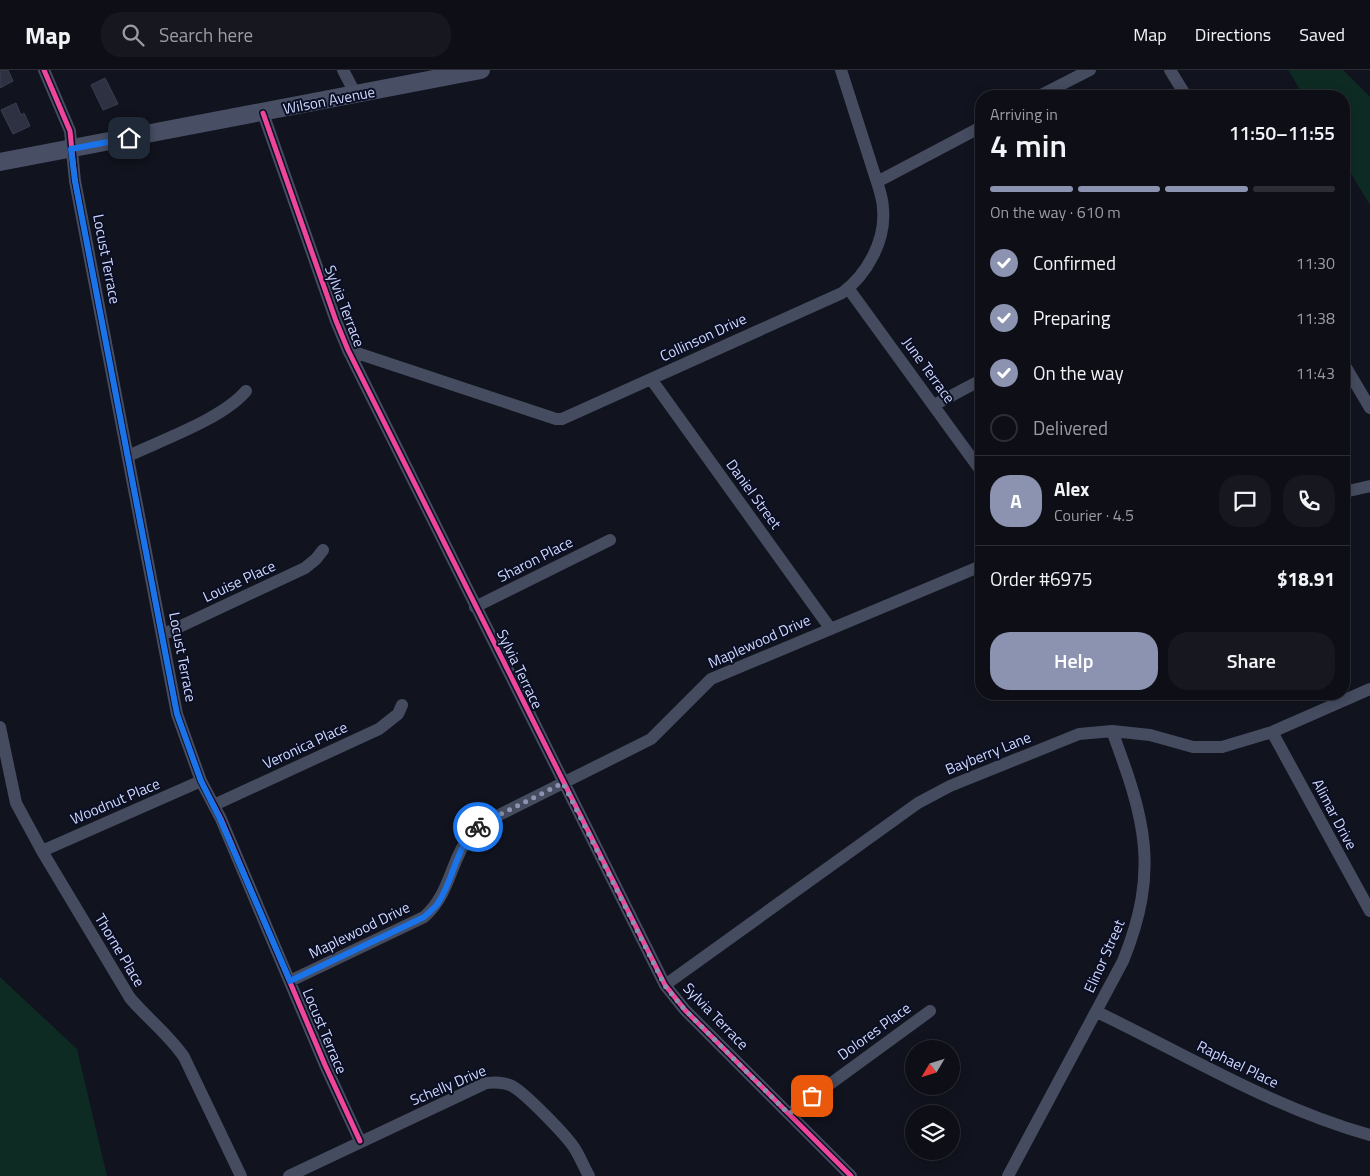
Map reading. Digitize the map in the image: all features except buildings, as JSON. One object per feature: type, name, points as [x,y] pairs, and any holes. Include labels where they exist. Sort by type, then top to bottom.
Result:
[{"type":"street","name":"Locust Terrace","points":[[44,70],[68,121],[75,181],[177,714],[201,781],[214,805],[325,1065],[360,1141]]},
{"type":"street","points":[[343,70],[356,95]]},
{"type":"street","name":"Wilson Avenue","points":[[0,162],[480,70]]},
{"type":"street","name":"Collinson Drive","points":[[348,350],[556,419],[651,379],[848,288],[868,264],[877,246],[882,230],[883,209],[877,182],[840,70]]},
{"type":"street","points":[[1047,90],[1066,75],[1090,70]]},
{"type":"street","points":[[1170,70],[1182,90]]},
{"type":"street","name":"Sylvia Terrace","points":[[263,113],[336,321],[348,350],[665,986],[685,1010],[851,1176]]},
{"type":"street","points":[[877,182],[975,131]]},
{"type":"street","name":"June Terrace","points":[[848,288],[975,463]]},
{"type":"street","points":[[1350,374],[1370,408]]},
{"type":"street","name":"Daniel Street","points":[[651,379],[830,628]]},
{"type":"street","points":[[934,405],[975,383]]},
{"type":"street","points":[[128,456],[217,414],[232,405],[246,391]]},
{"type":"street","points":[[1350,491],[1370,486]]},
{"type":"street","name":"Sharon Place","points":[[475,607],[610,540]]},
{"type":"street","name":"Louise Place","points":[[162,635],[305,568],[324,550]]},
{"type":"street","name":"Maplewood Drive","points":[[290,981],[424,917],[438,903],[463,847],[476,828],[651,739],[711,678],[975,568]]},
{"type":"street","name":"Bayberry Lane","points":[[1350,698],[1370,689]]},
{"type":"street","name":"Bayberry Lane","points":[[665,986],[779,902],[933,794],[1002,764],[1079,734],[1112,731],[1150,735],[1184,745],[1206,748],[1240,742],[1272,732],[1345,700]]},
{"type":"street","name":"Veronica Place","points":[[214,805],[378,728],[398,714],[402,706]]},
{"type":"street","name":"Thorne Place","points":[[0,727],[16,803],[42,851],[130,998],[174,1042],[184,1057],[240,1176]]},
{"type":"street","name":"Elinor Street","points":[[1008,1176],[1097,1012],[1123,961],[1135,932],[1145,875],[1145,846],[1139,810],[1112,731]]},
{"type":"street","name":"Alimar Drive","points":[[1272,732],[1370,911]]},
{"type":"street","name":"Woodnut Place","points":[[42,851],[201,781]]},
{"type":"street","name":"Dolores Place","points":[[789,1114],[930,1011]]},
{"type":"street","name":"Raphael Place","points":[[1097,1012],[1257,1093],[1314,1116],[1370,1135]]},
{"type":"street","name":"Schelly Drive","points":[[289,1176],[360,1141],[486,1084],[498,1082],[518,1090],[552,1123],[575,1148],[589,1176]]},
{"type":"green space","points":[[1288,70],[1343,70],[1370,97],[1370,205],[1350,172],[1350,90],[1300,90]]},
{"type":"green space","points":[[0,977],[77,1049],[107,1176],[0,1176]]},
{"type":"cycle path","points":[[44,70],[70,131],[75,181],[177,714],[201,781],[221,819],[325,1065],[360,1141]]},
{"type":"cycle path","points":[[263,113],[336,321],[348,350],[665,985],[685,1010],[851,1176]]},
{"type":"way so far","points":[[478,827],[563,783],[665,986],[685,1010],[789,1114],[812,1096]]},
{"type":"route","points":[[129,138],[71,149],[75,181],[177,714],[201,781],[214,805],[290,981],[424,917],[438,903],[463,847],[470,835],[478,827]]}]
